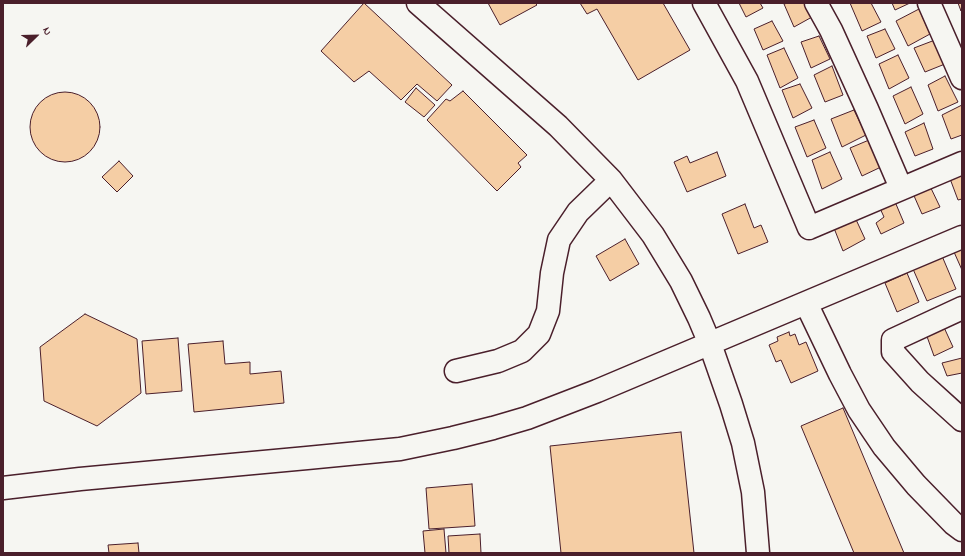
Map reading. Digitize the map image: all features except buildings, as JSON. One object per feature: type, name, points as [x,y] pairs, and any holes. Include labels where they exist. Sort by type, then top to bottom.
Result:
[{"type":"street","points":[[418,3],[558,126],[611,180],[653,235],[665,254],[681,281],[710,344],[731,404],[743,443],[753,492],[758,553]]},
{"type":"street","points":[[704,3],[747,81],[809,228],[962,163]]},
{"type":"street","points":[[816,3],[831,30],[901,188]]},
{"type":"street","points":[[929,3],[962,78]]},
{"type":"street","points":[[456,371],[498,361],[522,351],[539,334],[548,311],[552,273],[559,240],[578,212],[611,180]]},
{"type":"street","points":[[3,488],[80,479],[400,449],[493,428],[527,418],[597,391],[962,237]]},
{"type":"street","points":[[806,303],[859,410],[884,447],[916,485],[954,524],[962,530]]},
{"type":"street","points":[[962,308],[893,340],[894,352],[920,382],[962,420]]}]
